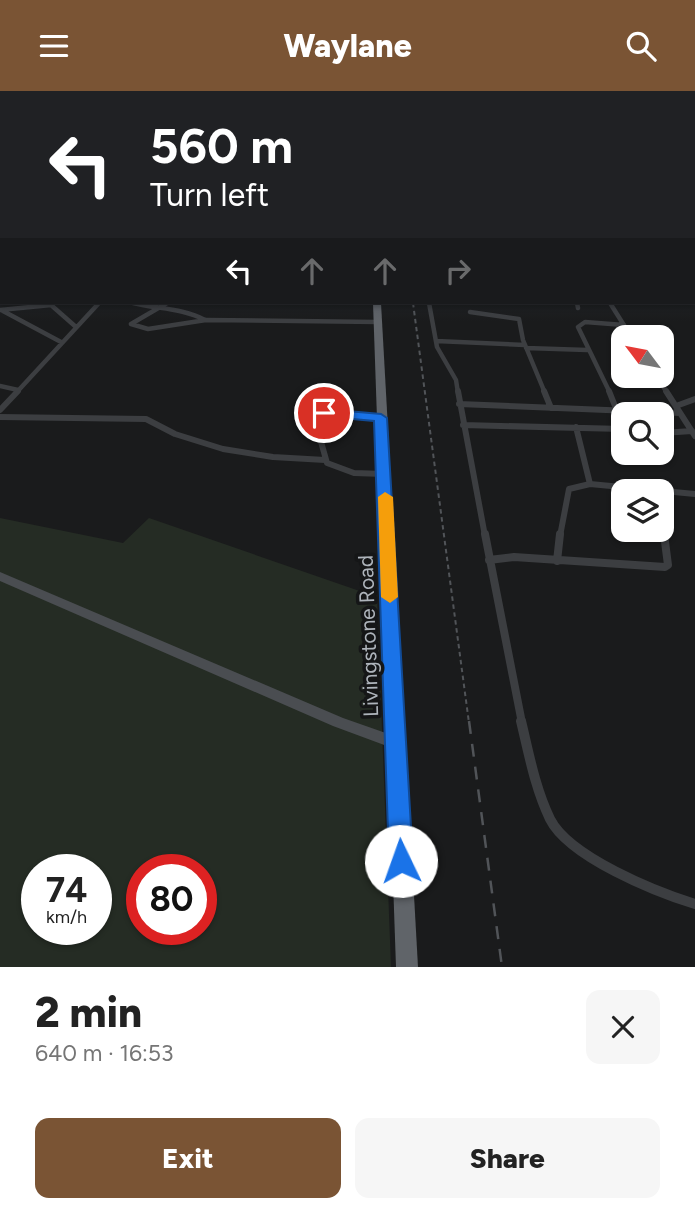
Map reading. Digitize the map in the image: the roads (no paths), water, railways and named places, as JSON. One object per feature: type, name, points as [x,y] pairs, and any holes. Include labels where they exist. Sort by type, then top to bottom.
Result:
[{"type":"highway","name":"Livingstone Road","points":[[377,305],[407,967]]},
{"type":"main road","points":[[0,576],[338,722],[395,743]]},
{"type":"street","points":[[0,310],[48,305],[66,315],[76,327]]},
{"type":"street","points":[[0,410],[97,305]]},
{"type":"street","points":[[142,305],[190,312],[206,320]]},
{"type":"street","points":[[163,305],[131,324],[148,329],[206,320],[378,322]]},
{"type":"street","points":[[429,305],[436,341],[456,380],[519,708],[538,789],[551,822],[586,855],[640,885],[695,904]]},
{"type":"street","points":[[611,305],[624,325]]},
{"type":"street","points":[[0,310],[61,342]]},
{"type":"street","points":[[470,312],[517,318],[551,408]]},
{"type":"street","points":[[614,402],[607,381],[587,350],[578,327],[580,323],[624,325]]},
{"type":"street","points":[[436,341],[587,350]]},
{"type":"street","points":[[0,386],[18,390]]},
{"type":"street","points":[[665,389],[694,433]]},
{"type":"street","points":[[676,406],[695,399]]},
{"type":"street","points":[[459,404],[611,411]]},
{"type":"street","points":[[674,413],[680,413]]},
{"type":"street","points":[[381,418],[316,415],[325,460],[331,466],[354,473],[384,474]]},
{"type":"street","points":[[0,417],[146,419],[175,434],[223,449],[263,456],[325,460]]},
{"type":"street","points":[[463,425],[611,428]]},
{"type":"street","points":[[576,427],[590,484]]},
{"type":"street","points":[[674,433],[694,433]]},
{"type":"street","points":[[557,561],[561,521],[569,489],[590,484],[611,486]]},
{"type":"street","points":[[674,492],[695,494]]},
{"type":"street","points":[[489,560],[514,557],[665,567],[668,565],[665,542]]},
{"type":"railway","points":[[413,305],[469,723]]},
{"type":"railway","points":[[469,721],[502,967]]}]
